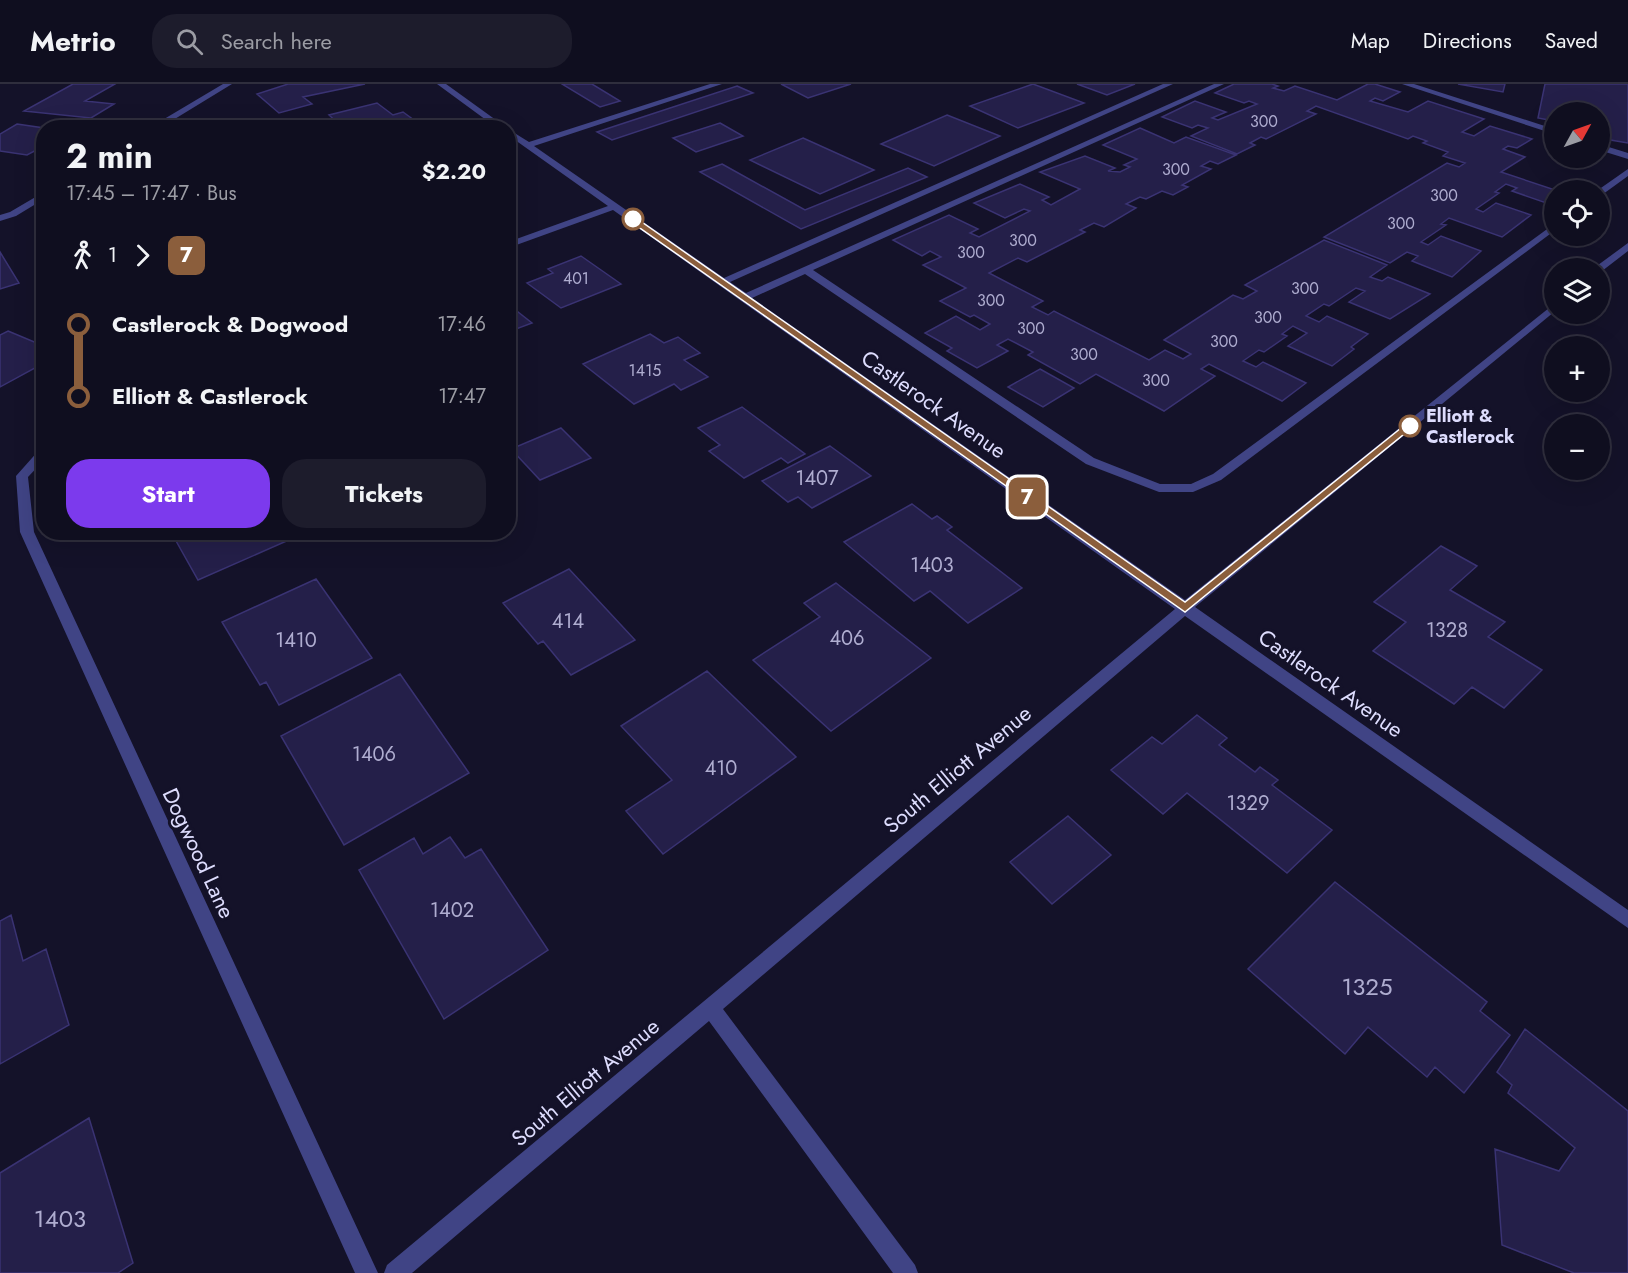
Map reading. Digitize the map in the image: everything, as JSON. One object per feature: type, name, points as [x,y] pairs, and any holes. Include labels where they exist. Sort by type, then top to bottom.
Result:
[{"type":"street","points":[[167,120],[228,84]]},
{"type":"street","points":[[441,84],[492,120]]},
{"type":"street","points":[[528,145],[718,84]]},
{"type":"street","points":[[723,282],[1170,84]]},
{"type":"street","points":[[744,298],[1220,84]]},
{"type":"street","points":[[1406,84],[1544,129]]},
{"type":"street","name":"Castlerock Avenue","points":[[516,137],[1628,920]]},
{"type":"street","points":[[1610,150],[1628,156]]},
{"type":"street","points":[[1610,186],[1628,172]]},
{"type":"street","points":[[0,218],[13,214],[36,200]]},
{"type":"street","points":[[516,242],[615,206]]},
{"type":"street","points":[[24,207],[36,208]]},
{"type":"street","points":[[806,270],[1090,461],[1159,488],[1193,488],[1217,477],[1544,234]]},
{"type":"street","points":[[1610,260],[1628,246]]},
{"type":"street","name":"South Elliott Avenue","points":[[395,1273],[1185,608],[1241,565],[1544,315]]},
{"type":"street","name":"Dogwood Lane","points":[[36,461],[22,476],[27,532],[367,1273]]},
{"type":"street","points":[[710,1007],[907,1273]]},
{"type":"building","points":[[73,84],[115,84],[85,101],[114,104],[91,118],[24,111]]},
{"type":"building","points":[[288,84],[365,84],[303,97],[312,104],[279,113],[257,94]]},
{"type":"building","points":[[562,84],[592,84],[620,101],[600,107]]},
{"type":"building","points":[[781,84],[851,84],[808,98]]},
{"type":"building","points":[[1033,84],[1084,103],[1018,128],[970,106]]},
{"type":"building","points":[[1077,84],[1135,84],[1107,95]]},
{"type":"building","points":[[1234,84],[1272,84],[1278,86],[1273,88],[1284,91],[1295,86],[1337,100],[1368,84],[1375,84],[1400,92],[1383,101],[1375,98],[1370,101],[1408,112],[1428,101],[1484,119],[1462,132],[1474,136],[1490,126],[1532,139],[1517,148],[1508,146],[1503,149],[1525,157],[1501,172],[1544,186],[1544,202],[1512,191],[1517,188],[1506,184],[1495,192],[1499,193],[1476,209],[1483,212],[1496,203],[1531,215],[1502,237],[1449,218],[1441,224],[1446,225],[1421,242],[1428,245],[1441,236],[1481,251],[1452,277],[1412,261],[1418,256],[1407,252],[1390,263],[1324,237],[1447,163],[1459,167],[1465,163],[1443,156],[1448,152],[1423,143],[1427,141],[1413,136],[1408,139],[1316,106],[1307,111],[1316,114],[1266,139],[1261,137],[1250,143],[1255,145],[1237,154],[1191,136],[1208,128],[1198,125],[1192,128],[1162,117],[1195,101],[1226,112],[1212,118],[1218,120],[1257,104],[1249,101],[1244,103],[1215,93]]},
{"type":"building","points":[[1458,84],[1505,84],[1503,92]]},
{"type":"building","points":[[1545,84],[1628,84],[1628,143],[1610,140],[1610,102],[1544,102],[1544,119],[1538,118]]},
{"type":"building","points":[[737,86],[753,93],[612,140],[597,132]]},
{"type":"building","points":[[377,103],[393,115],[403,112],[414,120],[334,120],[329,115]]},
{"type":"building","points":[[947,115],[1000,136],[934,166],[881,144]]},
{"type":"building","points":[[720,123],[743,136],[696,152],[673,138]]},
{"type":"building","points":[[17,124],[36,127],[36,150],[27,155],[0,151],[0,134]]},
{"type":"building","points":[[1140,128],[1174,143],[1186,137],[1236,155],[1218,164],[1210,161],[1201,166],[1211,169],[1182,185],[1188,187],[1173,195],[1162,191],[1146,199],[1140,197],[1126,204],[1136,208],[1104,227],[1094,223],[1080,230],[1085,232],[1027,262],[1018,258],[989,273],[1043,301],[1032,307],[1048,315],[1054,311],[1149,360],[1165,350],[1183,359],[1191,354],[1164,340],[1233,295],[1243,299],[1257,291],[1245,285],[1324,240],[1387,265],[1370,277],[1382,281],[1388,277],[1430,294],[1390,319],[1349,302],[1365,291],[1356,288],[1329,306],[1324,304],[1306,316],[1319,322],[1327,316],[1368,334],[1351,347],[1354,349],[1332,366],[1288,346],[1307,333],[1293,326],[1282,334],[1287,336],[1264,352],[1259,350],[1243,361],[1256,367],[1263,362],[1306,383],[1282,401],[1209,364],[1201,369],[1215,376],[1164,411],[1096,374],[1080,384],[1028,355],[1033,352],[1008,339],[997,345],[1008,351],[977,368],[947,351],[952,348],[925,333],[956,316],[980,330],[990,324],[974,315],[970,317],[940,301],[966,288],[923,265],[941,257],[930,251],[922,256],[893,240],[949,215],[978,229],[970,233],[979,237],[1030,211],[1024,209],[1005,218],[974,203],[1020,184],[1049,197],[1042,200],[1051,205],[1080,189],[1040,172],[1085,156],[1115,168],[1108,171],[1120,172],[1130,167],[1124,165],[1137,159],[1103,145]]},
{"type":"building","points":[[803,138],[874,170],[820,194],[750,160]]},
{"type":"building","points":[[722,164],[805,210],[908,168],[927,177],[801,229],[700,172]]},
{"type":"building","points":[[0,252],[19,283],[0,289]]},
{"type":"building","points":[[581,256],[621,284],[561,308],[527,283],[553,273],[548,269]]},
{"type":"building","points":[[516,310],[532,323],[516,329]]},
{"type":"building","points":[[8,331],[36,343],[36,367],[0,387],[0,335]]},
{"type":"building","points":[[650,334],[664,343],[678,337],[700,353],[684,360],[708,377],[681,390],[674,384],[634,404],[583,364]]},
{"type":"building","points":[[1040,369],[1074,388],[1043,407],[1008,387]]},
{"type":"building","points":[[742,407],[805,454],[788,463],[781,458],[744,478],[709,451],[720,445],[698,428]]},
{"type":"building","points":[[561,428],[591,458],[540,480],[516,454],[516,447]]},
{"type":"building","points":[[830,446],[871,476],[812,508],[798,497],[788,502],[762,481]]},
{"type":"building","points":[[912,504],[932,519],[937,516],[952,527],[947,530],[1022,588],[968,623],[930,591],[914,601],[844,542]]},
{"type":"building","points":[[176,540],[289,540],[198,580]]},
{"type":"building","points":[[1441,546],[1477,566],[1450,590],[1505,622],[1488,637],[1542,670],[1504,708],[1472,687],[1454,704],[1373,651],[1406,622],[1374,602]]},
{"type":"building","points":[[569,569],[635,640],[571,675],[543,641],[538,644],[503,603]]},
{"type":"building","points":[[316,579],[372,658],[279,705],[266,682],[260,685],[222,622]]},
{"type":"building","points":[[836,583],[931,658],[831,731],[753,660],[820,617],[804,603]]},
{"type":"building","points":[[707,671],[796,757],[663,854],[626,811],[672,780],[621,726]]},
{"type":"building","points":[[400,674],[469,773],[344,845],[281,736]]},
{"type":"building","points":[[1197,715],[1227,738],[1219,745],[1255,772],[1260,767],[1278,780],[1272,785],[1332,830],[1287,873],[1187,793],[1163,814],[1111,770],[1152,737],[1162,744]]},
{"type":"building","points":[[1068,816],[1111,855],[1052,904],[1010,862]]},
{"type":"building","points":[[450,837],[465,858],[481,849],[548,950],[444,1019],[359,870],[414,838],[423,854]]},
{"type":"building","points":[[1335,882],[1487,1002],[1480,1011],[1510,1035],[1464,1093],[1435,1067],[1427,1077],[1368,1027],[1345,1054],[1248,969]]},
{"type":"building","points":[[11,915],[23,961],[46,949],[69,1025],[0,1064],[0,921]]},
{"type":"building","points":[[1525,1029],[1628,1111],[1628,1273],[1574,1273],[1502,1245],[1495,1149],[1559,1171],[1575,1148],[1508,1093],[1512,1085],[1497,1072]]},
{"type":"building","points":[[89,1118],[133,1263],[118,1273],[0,1273],[0,1173]]},
{"type":"bus line","name":"7","points":[[633,219],[1185,608],[1410,426]]},
{"type":"place","name":"Elliott & Castlerock","points":[[1410,426]]}]
